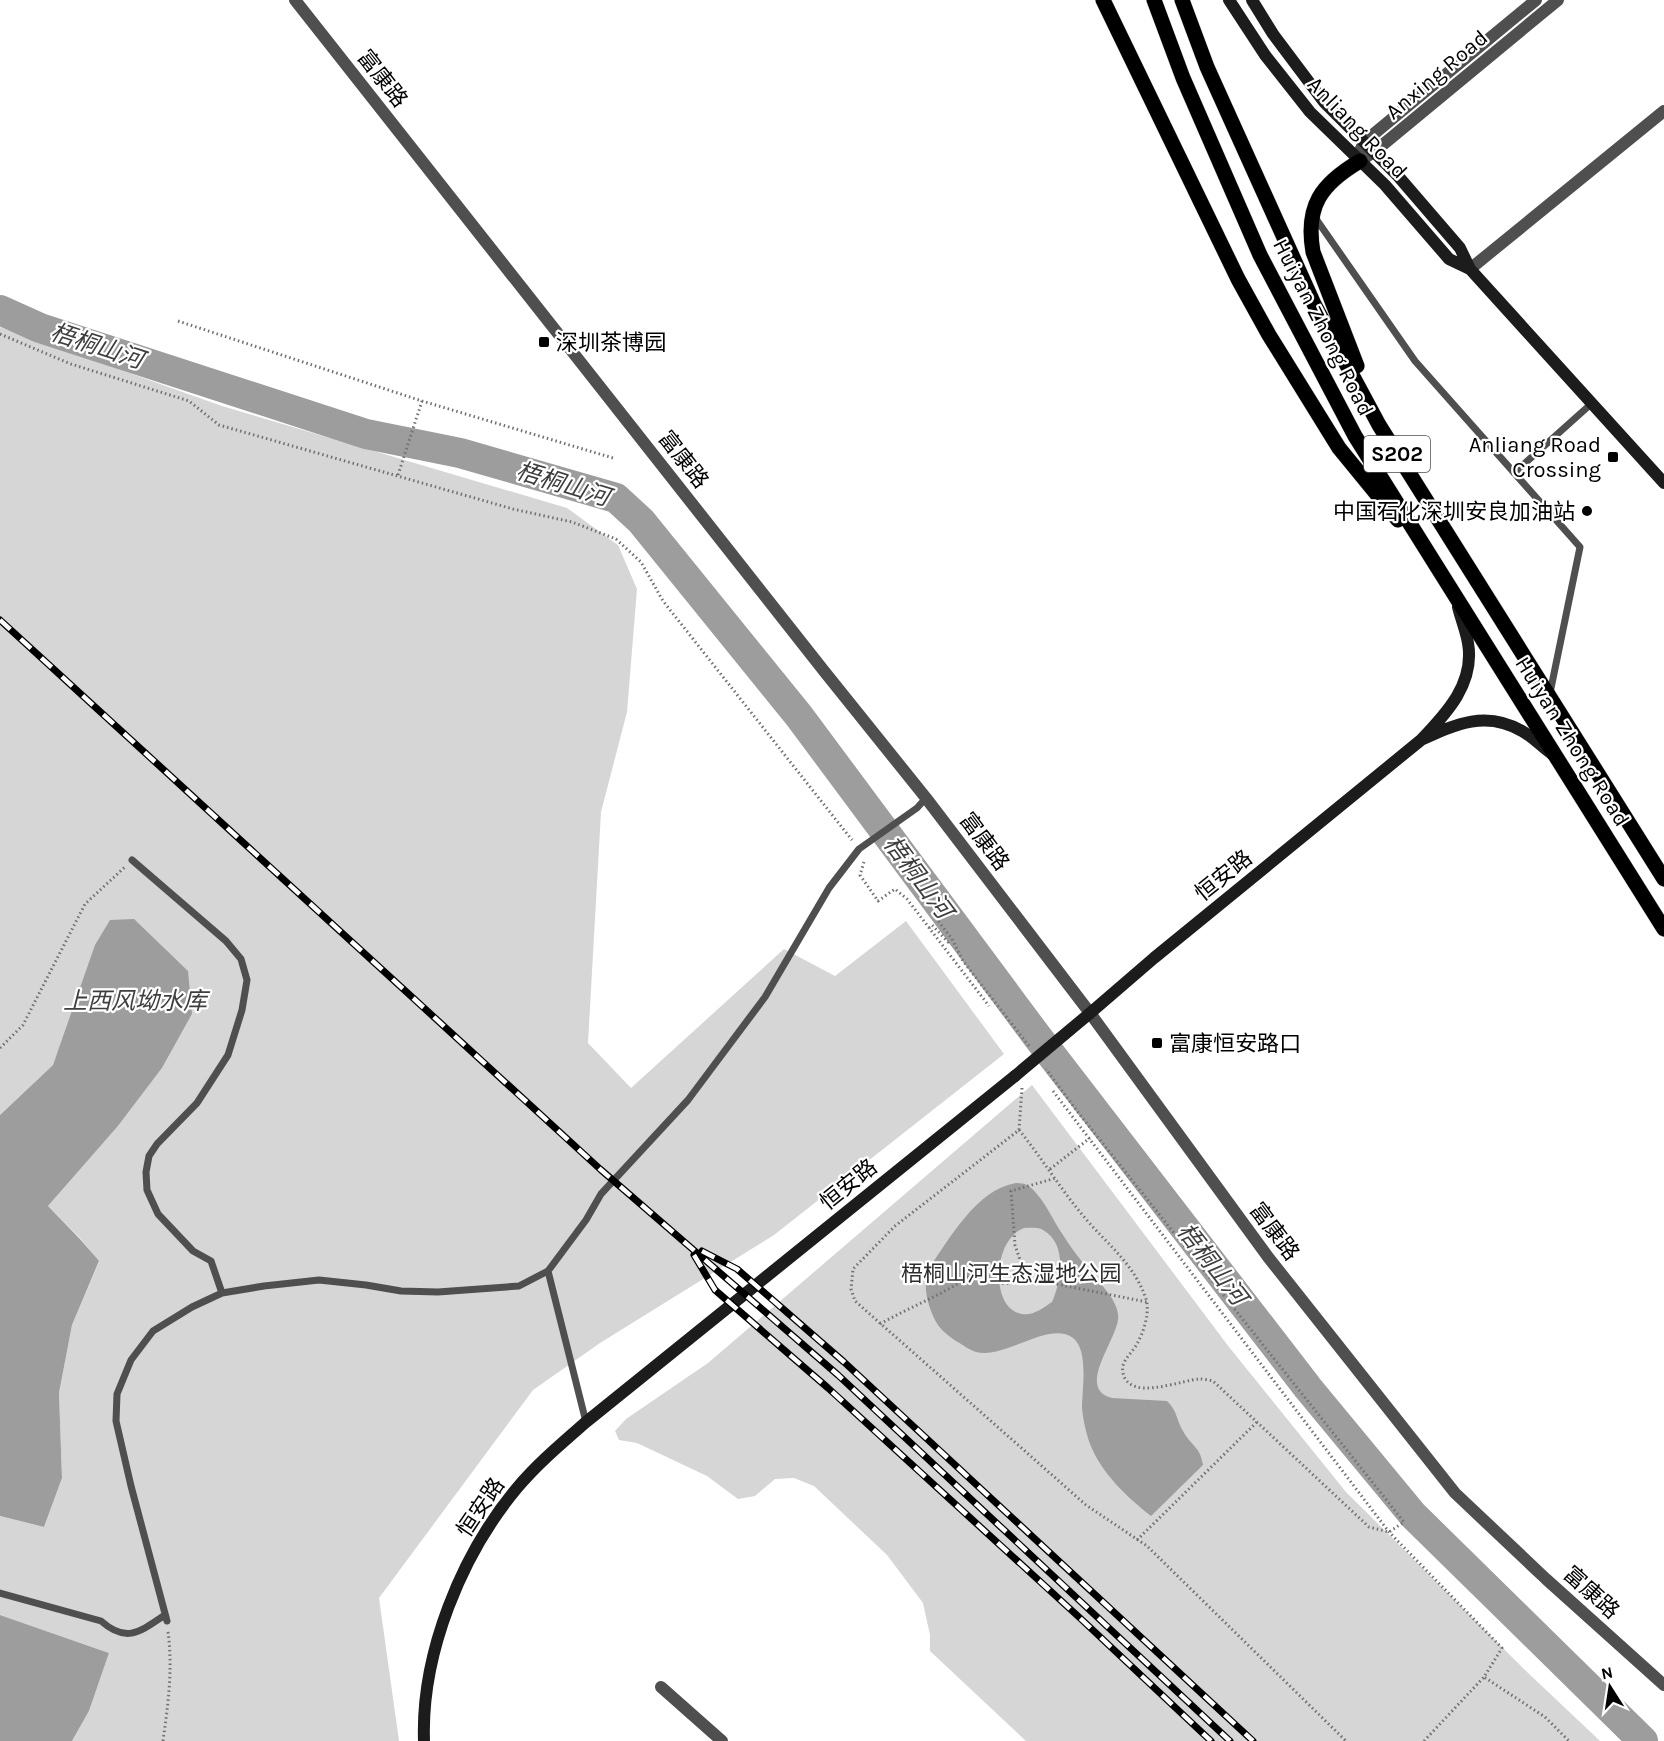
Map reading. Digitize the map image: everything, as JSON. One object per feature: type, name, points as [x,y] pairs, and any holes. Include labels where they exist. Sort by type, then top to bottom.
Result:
[{"type":"main road","points":[[1103,0],[1238,279],[1269,335],[1339,448],[1436,566]]},
{"type":"main road","name":"Huiyan Zhong Road","points":[[1154,0],[1183,78],[1275,285],[1355,436],[1664,928]]},
{"type":"main road","name":"Huiyan Zhong Road","points":[[1182,0],[1207,67],[1314,304],[1379,425],[1664,879]]},
{"type":"main road","points":[[1360,161],[1346,169],[1329,184],[1316,201],[1311,213],[1310,234],[1313,252],[1379,425]]},
{"type":"street","name":"富康路","points":[[295,0],[926,798],[1090,1014],[1268,1257],[1455,1493],[1664,1685]]},
{"type":"street","name":"Anliang Road","points":[[1229,0],[1265,55],[1310,112],[1385,185],[1449,259],[1470,268]]},
{"type":"street","name":"Anliang Road","points":[[1252,0],[1323,102],[1398,176],[1460,248],[1470,268],[1664,483]]},
{"type":"street","name":"Anxing Road","points":[[1364,142],[1536,0]]},
{"type":"street","name":"Anxing Road","points":[[1360,161],[1374,152],[1558,0]]},
{"type":"street","points":[[1470,268],[1664,111]]},
{"type":"street","points":[[1360,161],[1360,151],[1364,142]]},
{"type":"street","points":[[1421,740],[1450,709],[1459,694],[1470,661],[1468,642],[1454,594]]},
{"type":"street","points":[[1421,740],[1454,724],[1467,721],[1494,722],[1509,725],[1524,732],[1558,759]]},
{"type":"street","name":"恒安路","points":[[424,1741],[431,1660],[457,1585],[485,1531],[517,1488],[554,1449],[1015,1076],[1154,958],[1421,740]]},
{"type":"street","points":[[660,1687],[722,1741]]},
{"type":"lane","points":[[1311,213],[1415,361],[1580,547],[1549,695]]},
{"type":"lane","points":[[1514,473],[1591,404]]},
{"type":"lane","points":[[0,1593],[101,1621],[112,1631],[124,1634],[134,1633],[166,1618],[116,1421],[117,1394],[131,1360],[153,1331],[192,1306],[222,1293],[319,1280],[366,1285],[401,1292],[438,1292],[519,1286],[548,1270],[586,1220],[601,1194],[688,1100],[765,997],[829,888],[859,849],[917,808],[926,798]]},
{"type":"lane","points":[[132,860],[226,941],[241,959],[247,980],[242,1010],[228,1055],[197,1103],[149,1156],[146,1172],[147,1190],[158,1214],[193,1251],[211,1261],[222,1293]]},
{"type":"lane","points":[[548,1270],[586,1422]]},
{"type":"path","points":[[178,321],[422,401],[613,458]]},
{"type":"path","points":[[0,334],[71,364],[189,401],[219,425],[513,509],[572,522],[616,539],[641,562],[663,601],[859,849]]},
{"type":"path","points":[[398,475],[422,401]]},
{"type":"path","points":[[0,1048],[23,1025],[85,904],[132,860]]},
{"type":"path","points":[[860,875],[878,901],[895,889],[907,898],[989,1006]]},
{"type":"path","points":[[933,914],[952,939],[963,962],[1029,1046]]},
{"type":"path","points":[[929,928],[932,925],[948,942],[952,939]]},
{"type":"path","points":[[1015,1076],[1022,1086],[1019,1130],[1084,1217],[1128,1264],[1138,1279],[1147,1302],[1144,1326],[1137,1344],[1123,1365],[1122,1373],[1126,1382],[1141,1388],[1160,1387],[1201,1379],[1213,1381],[1369,1527],[1389,1532],[1404,1522],[1077,1111],[1043,1065]]},
{"type":"path","points":[[1053,1091],[1389,1532],[1502,1648],[1484,1677],[1424,1741]]},
{"type":"path","points":[[1074,1118],[1077,1111]]},
{"type":"path","points":[[1019,1130],[895,1226],[854,1269],[851,1288],[855,1301],[1086,1505],[1147,1546],[1346,1741]]},
{"type":"path","points":[[1050,1169],[1090,1138]]},
{"type":"path","points":[[1021,1263],[1015,1245],[1011,1191],[1056,1178]]},
{"type":"path","points":[[880,1323],[949,1290],[970,1276],[1006,1284],[1020,1277]]},
{"type":"path","points":[[1031,1276],[1051,1283],[1147,1302]]},
{"type":"path","points":[[1137,1540],[1257,1422]]},
{"type":"path","points":[[164,1741],[171,1652],[166,1618]]},
{"type":"path","points":[[1484,1677],[1545,1717],[1569,1741]]},
{"type":"green space","points":[[0,327],[222,406],[567,508],[618,545],[637,589],[627,712],[601,812],[588,1043],[631,1088],[784,949],[835,976],[906,921],[1004,1054],[774,1235],[600,1343],[533,1390],[379,1598],[399,1741],[72,1741],[89,1711],[109,1653],[0,1615],[0,1516],[44,1527],[62,1478],[59,1393],[72,1325],[99,1262],[80,1238],[48,1206],[118,1126],[162,1068],[192,1014],[74,1010],[53,1065],[0,1115]]},
{"type":"green space","name":"梧桐山河生态湿地公园","points":[[1032,1085],[1229,1347],[1346,1492],[1526,1671],[1600,1741],[1026,1741],[930,1651],[930,1635],[923,1603],[887,1555],[814,1486],[794,1478],[775,1479],[755,1496],[738,1499],[707,1476],[637,1443],[619,1440],[615,1431],[626,1419],[708,1363]]},
{"type":"water","name":"上西风坳水库","points":[[134,919],[188,971],[192,1014],[162,1068],[118,1126],[48,1206],[99,1261],[72,1325],[59,1393],[62,1478],[44,1527],[0,1516],[0,1115],[53,1065],[95,945],[110,920]]},
{"type":"water","points":[[1019,1183],[1028,1185],[1034,1191],[1073,1250],[1117,1308],[1117,1323],[1098,1373],[1097,1384],[1101,1392],[1112,1398],[1167,1401],[1186,1436],[1200,1454],[1203,1465],[1151,1516],[1108,1475],[1090,1444],[1082,1408],[1083,1361],[1078,1344],[1073,1338],[1063,1334],[1052,1334],[1000,1351],[976,1352],[946,1334],[934,1318],[926,1294],[928,1270],[965,1217],[989,1195],[1002,1187]],"holes":[[[1024,1228],[1041,1229],[1051,1236],[1056,1244],[1060,1264],[1058,1284],[1052,1302],[1030,1314],[1022,1314],[1012,1309],[1004,1300],[999,1274],[1006,1246],[1013,1235]]]},
{"type":"water","points":[[0,1615],[109,1653],[89,1711],[72,1741],[0,1741]]},
{"type":"waterway","name":"梧桐山河","points":[[0,310],[40,328],[366,434],[460,453],[616,498],[641,521],[799,716],[1036,1035],[1308,1388],[1413,1515],[1643,1741]]},
{"type":"railway","points":[[0,620],[600,1169],[838,1375],[1230,1741]]},
{"type":"railway","points":[[702,1251],[737,1269],[844,1362],[1253,1741]]},
{"type":"railway","points":[[694,1255],[715,1290],[828,1388],[1211,1741]]},
{"type":"place","name":"深圳茶博园","points":[[544,342]]},
{"type":"place","name":"Anliang Road Crossing","points":[[1613,457]]},
{"type":"place","name":"中国石化深圳安良加油站","points":[[1587,511]]},
{"type":"place","name":"富康恒安路口","points":[[1157,1043]]}]
